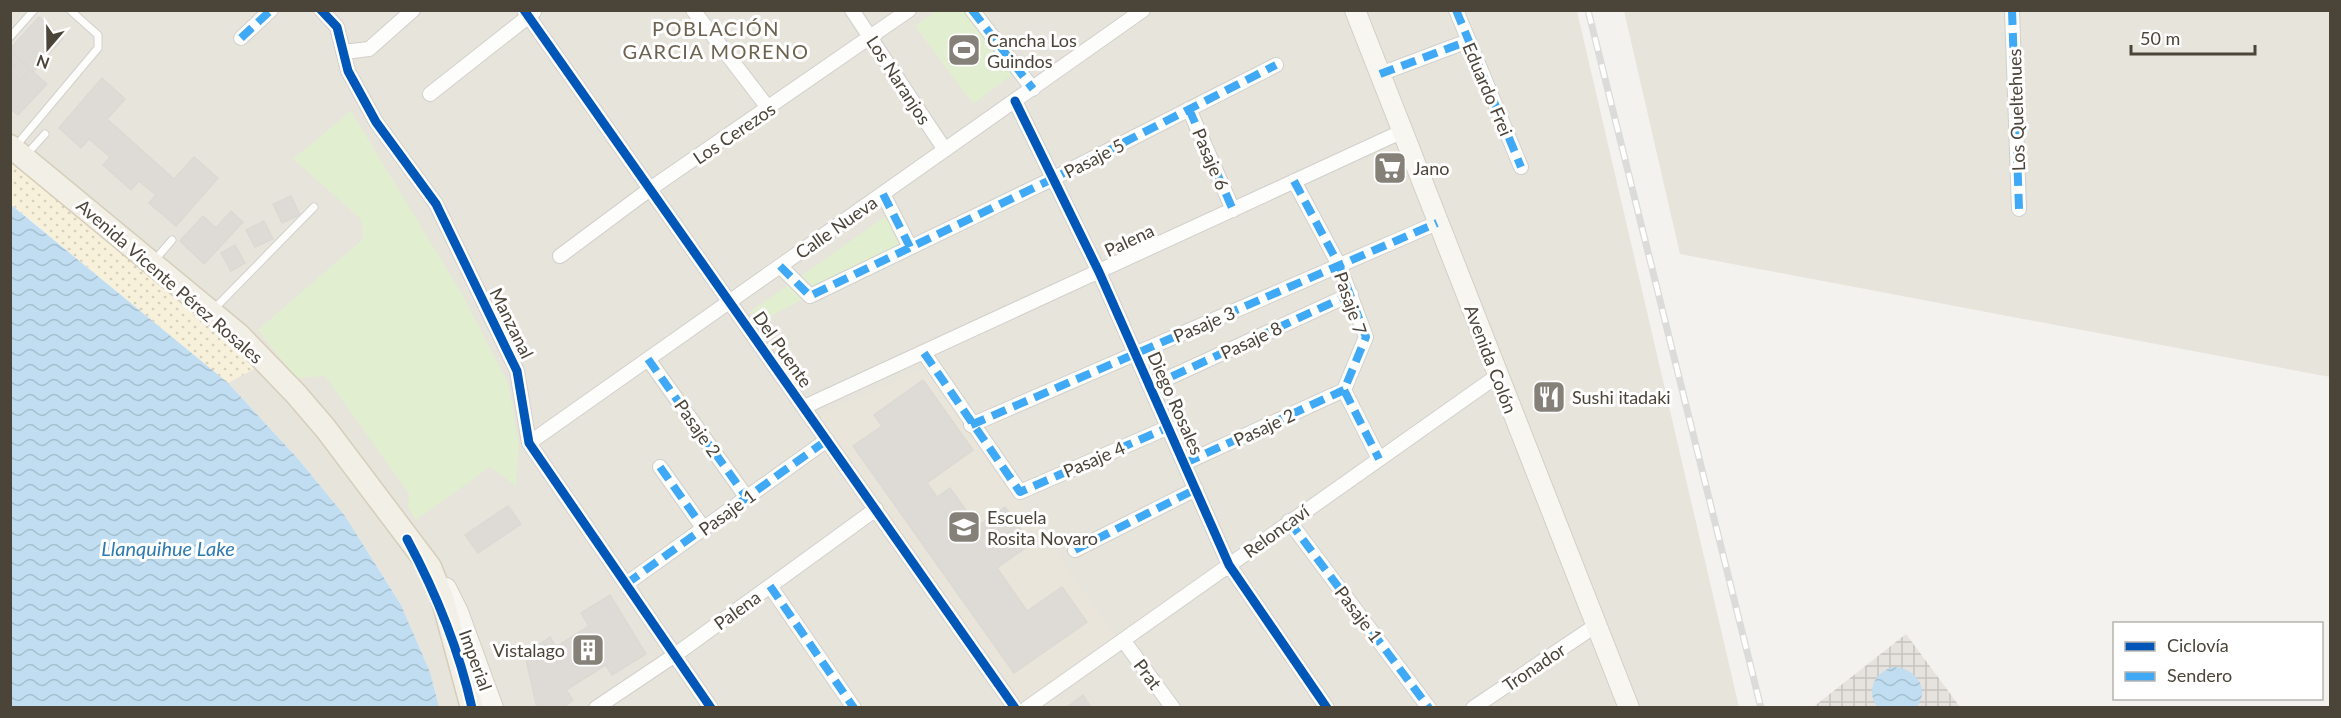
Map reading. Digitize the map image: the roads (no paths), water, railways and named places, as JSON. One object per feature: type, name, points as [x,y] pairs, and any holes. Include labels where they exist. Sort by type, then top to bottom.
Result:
[{"type":"main road","name":"Avenida Colón","points":[[1354,10],[1629,708]]},
{"type":"main road","name":"Avenida Vicente Pérez Rosales","points":[[16,151],[211,311],[296,394],[425,565],[442,597],[472,708]]},
{"type":"main road","name":"Avenida Vicente Pérez Rosales","points":[[425,565],[460,663]]},
{"type":"main road","name":"Imperial","points":[[425,565],[448,592],[458,612],[493,708]]},
{"type":"main road","name":"Imperial","points":[[442,597],[458,612]]},
{"type":"street","points":[[241,38],[271,10]]},
{"type":"street","name":"Manzanal","points":[[321,10],[337,27],[348,71],[376,122],[436,204],[518,370],[529,443],[711,708]]},
{"type":"street","points":[[344,52],[369,48],[413,10]]},
{"type":"street","points":[[693,10],[769,109]]},
{"type":"street","name":"Los Naranjos","points":[[852,10],[945,150]]},
{"type":"street","name":"Los Cerezos","points":[[560,256],[650,189],[769,109],[909,10]]},
{"type":"street","points":[[972,10],[1033,88]]},
{"type":"street","name":"Calle Nueva","points":[[529,443],[1143,10]]},
{"type":"street","name":"Eduardo Frei","points":[[1456,10],[1521,167]]},
{"type":"street","name":"Los Queltehues","points":[[2012,10],[2019,209]]},
{"type":"street","points":[[430,94],[529,12]]},
{"type":"street","name":"Del Puente","points":[[529,12],[650,189],[1015,708]]},
{"type":"street","points":[[1380,74],[1468,41]]},
{"type":"street","name":"Pasaje 5","points":[[780,266],[810,296],[1052,179],[1276,65]]},
{"type":"street","name":"Diego Rosales","points":[[1015,101],[1099,272],[1229,565],[1327,708]]},
{"type":"street","name":"Pasaje 6","points":[[1189,109],[1233,210]]},
{"type":"street","name":"Palena","points":[[804,407],[1401,132]]},
{"type":"street","name":"Pasaje 7","points":[[1294,181],[1339,266],[1366,338],[1344,390]]},
{"type":"street","points":[[883,194],[910,247]]},
{"type":"street","name":"Pasaje 3","points":[[972,425],[1437,223]]},
{"type":"street","name":"Pasaje 8","points":[[1151,386],[1351,294]]},
{"type":"street","points":[[924,353],[972,425]]},
{"type":"street","name":"Pasaje 2","points":[[648,359],[747,498]]},
{"type":"street","name":"Reloncaví","points":[[1027,708],[1497,375]]},
{"type":"street","points":[[1344,390],[1379,459]]},
{"type":"street","name":"Pasaje 2","points":[[1185,463],[1344,390]]},
{"type":"street","name":"Pasaje 4","points":[[972,425],[1020,492],[1169,427]]},
{"type":"street","name":"Pasaje 1","points":[[626,584],[827,440]]},
{"type":"street","points":[[660,468],[704,529]]},
{"type":"street","points":[[1075,550],[1196,489]]},
{"type":"street","name":"Palena","points":[[596,708],[675,655],[876,509]]},
{"type":"street","name":"Pasaje 1","points":[[1289,521],[1429,708]]},
{"type":"street","points":[[770,586],[854,708]]},
{"type":"street","name":"Tronador","points":[[1473,708],[1595,626]]},
{"type":"street","name":"Prat","points":[[1123,640],[1173,708]]},
{"type":"lane","points":[[10,37],[34,10]]},
{"type":"lane","points":[[16,151],[98,48],[98,35],[70,10]]},
{"type":"lane","points":[[16,151],[45,134]]},
{"type":"lane","points":[[211,311],[314,207]]},
{"type":"lane","points":[[152,262],[172,240]]},
{"type":"water","name":"Llanquihue Lake","points":[[10,204],[228,383],[299,460],[345,516],[401,605],[430,672],[439,707],[11,707]]},
{"type":"water","points":[[1892,667],[1907,670],[1918,680],[1922,692],[1917,707],[1877,707],[1872,695],[1874,683],[1876,678]]},
{"type":"railway","points":[[1588,10],[1761,708]]},
{"type":"place","name":"Cancha Los Guindos","points":[[964,50]]},
{"type":"place","name":"Jano","points":[[1390,168]]},
{"type":"place","name":"Sushi itadaki","points":[[1549,397]]},
{"type":"place","name":"Escuela Rosita Novaro","points":[[964,527]]},
{"type":"place","name":"Vistalago","points":[[588,650]]},
{"type":"district","name":"POBLACIÓN GARCIA MORENO","points":[[716,40]]}]
